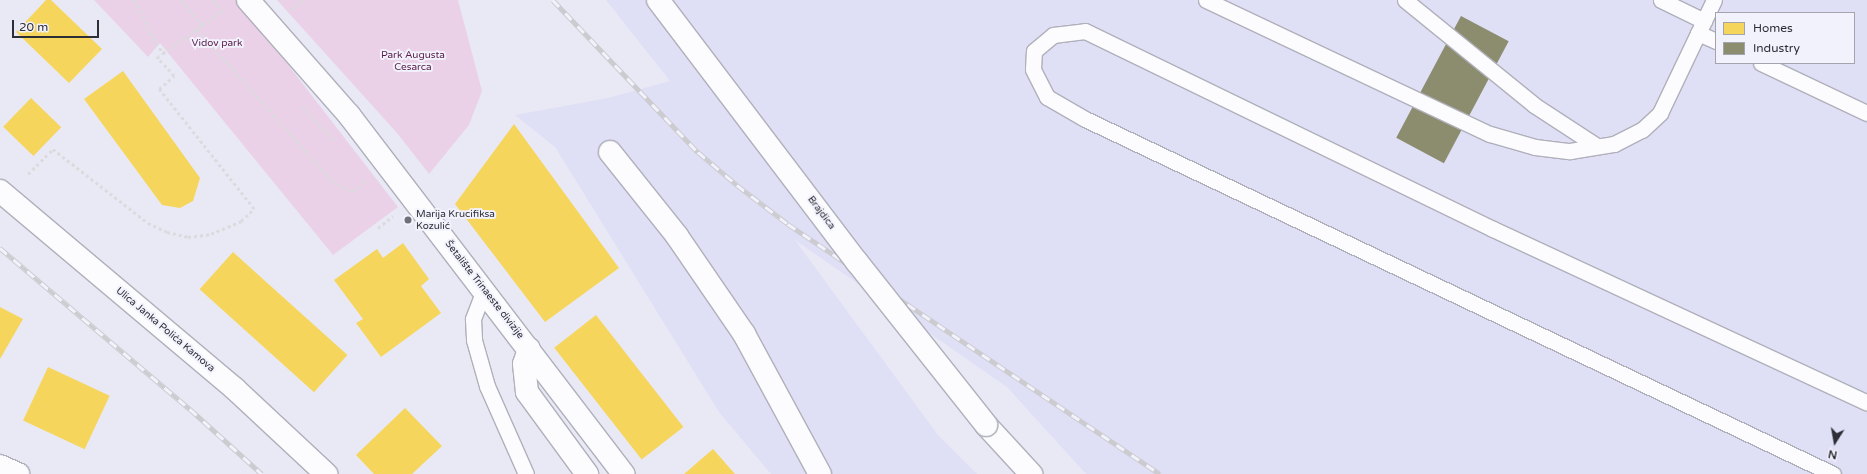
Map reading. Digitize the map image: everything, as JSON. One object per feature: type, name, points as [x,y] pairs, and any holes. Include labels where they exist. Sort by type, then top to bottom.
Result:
[{"type":"main road","name":"Šetalište Trinaeste divizije","points":[[248,0],[349,116],[484,290],[623,474]]},
{"type":"main road","name":"Brajdica","points":[[658,0],[857,262],[986,425],[1031,474]]},
{"type":"main road","points":[[610,152],[677,236],[744,334],[820,474]]},
{"type":"main road","name":"Ulica Janka Polića Kamova","points":[[0,191],[235,389],[326,474]]},
{"type":"main road","points":[[529,349],[524,364],[527,392],[587,474]]},
{"type":"main road","points":[[0,466],[18,474]]},
{"type":"lane","points":[[1206,0],[1490,134],[1535,147],[1563,151],[1614,144],[1642,130],[1660,113],[1714,0]]},
{"type":"lane","points":[[1405,0],[1534,105],[1597,146]]},
{"type":"lane","points":[[1661,0],[1701,27],[1715,40]]},
{"type":"lane","points":[[1833,474],[1085,119],[1047,97],[1033,69],[1034,51],[1052,35],[1085,31],[1493,229],[1867,403]]},
{"type":"lane","points":[[1763,64],[1867,113]]},
{"type":"lane","points":[[484,290],[473,319],[474,340],[487,386],[526,474]]},
{"type":"path","points":[[136,0],[153,38],[163,53]]},
{"type":"path","points":[[181,0],[203,25]]},
{"type":"path","points":[[214,0],[228,17]]},
{"type":"path","points":[[285,15],[303,0]]},
{"type":"path","points":[[28,174],[53,148],[148,223],[167,232],[188,237],[211,234],[241,221],[254,209],[159,89],[174,76],[157,58],[222,11]]},
{"type":"path","points":[[197,29],[332,181],[352,191],[363,184],[363,175]]},
{"type":"path","points":[[298,99],[338,146]]},
{"type":"path","points":[[378,228],[395,215]]},
{"type":"shaded area","points":[[606,0],[1867,0],[1867,474],[1086,474],[1007,387],[795,240],[938,435],[977,474],[771,474],[719,412],[555,147],[515,115],[608,98],[670,81]]},
{"type":"green space","name":"Vidov park","points":[[94,0],[238,0],[398,207],[333,255],[160,43],[148,57]]},
{"type":"green space","name":"Park Augusta Cesarca","points":[[277,0],[458,0],[482,91],[469,125],[429,174],[397,133]]},
{"type":"building: Homes","points":[[46,0],[51,0],[102,49],[69,83],[16,32]]},
{"type":"building: Homes","points":[[123,71],[200,178],[193,201],[180,208],[162,205],[84,99]]},
{"type":"building: Homes","points":[[31,98],[61,127],[33,156],[3,127]]},
{"type":"building: Homes","points":[[514,124],[619,268],[545,322],[455,204]]},
{"type":"building: Homes","points":[[403,243],[429,279],[421,286],[441,313],[381,357],[356,323],[363,319],[334,280],[377,249],[383,258]]},
{"type":"building: Homes","points":[[233,252],[347,355],[314,392],[200,289]]},
{"type":"building: Homes","points":[[0,307],[23,319],[0,359]]},
{"type":"building: Homes","points":[[596,315],[683,427],[642,460],[554,348]]},
{"type":"building: Homes","points":[[48,367],[110,396],[85,449],[23,420]]},
{"type":"building: Homes","points":[[405,408],[442,446],[412,474],[374,474],[356,455]]},
{"type":"building: Homes","points":[[713,449],[735,474],[684,474]]},
{"type":"building: Industry","points":[[1461,16],[1509,41],[1444,163],[1396,138]]},
{"type":"railway","points":[[553,0],[698,152],[737,185],[788,224],[1160,474]]},
{"type":"railway","points":[[0,248],[190,409],[262,474]]},
{"type":"place","name":"Marija Krucifiksa Kozulić","points":[[408,220]]}]
